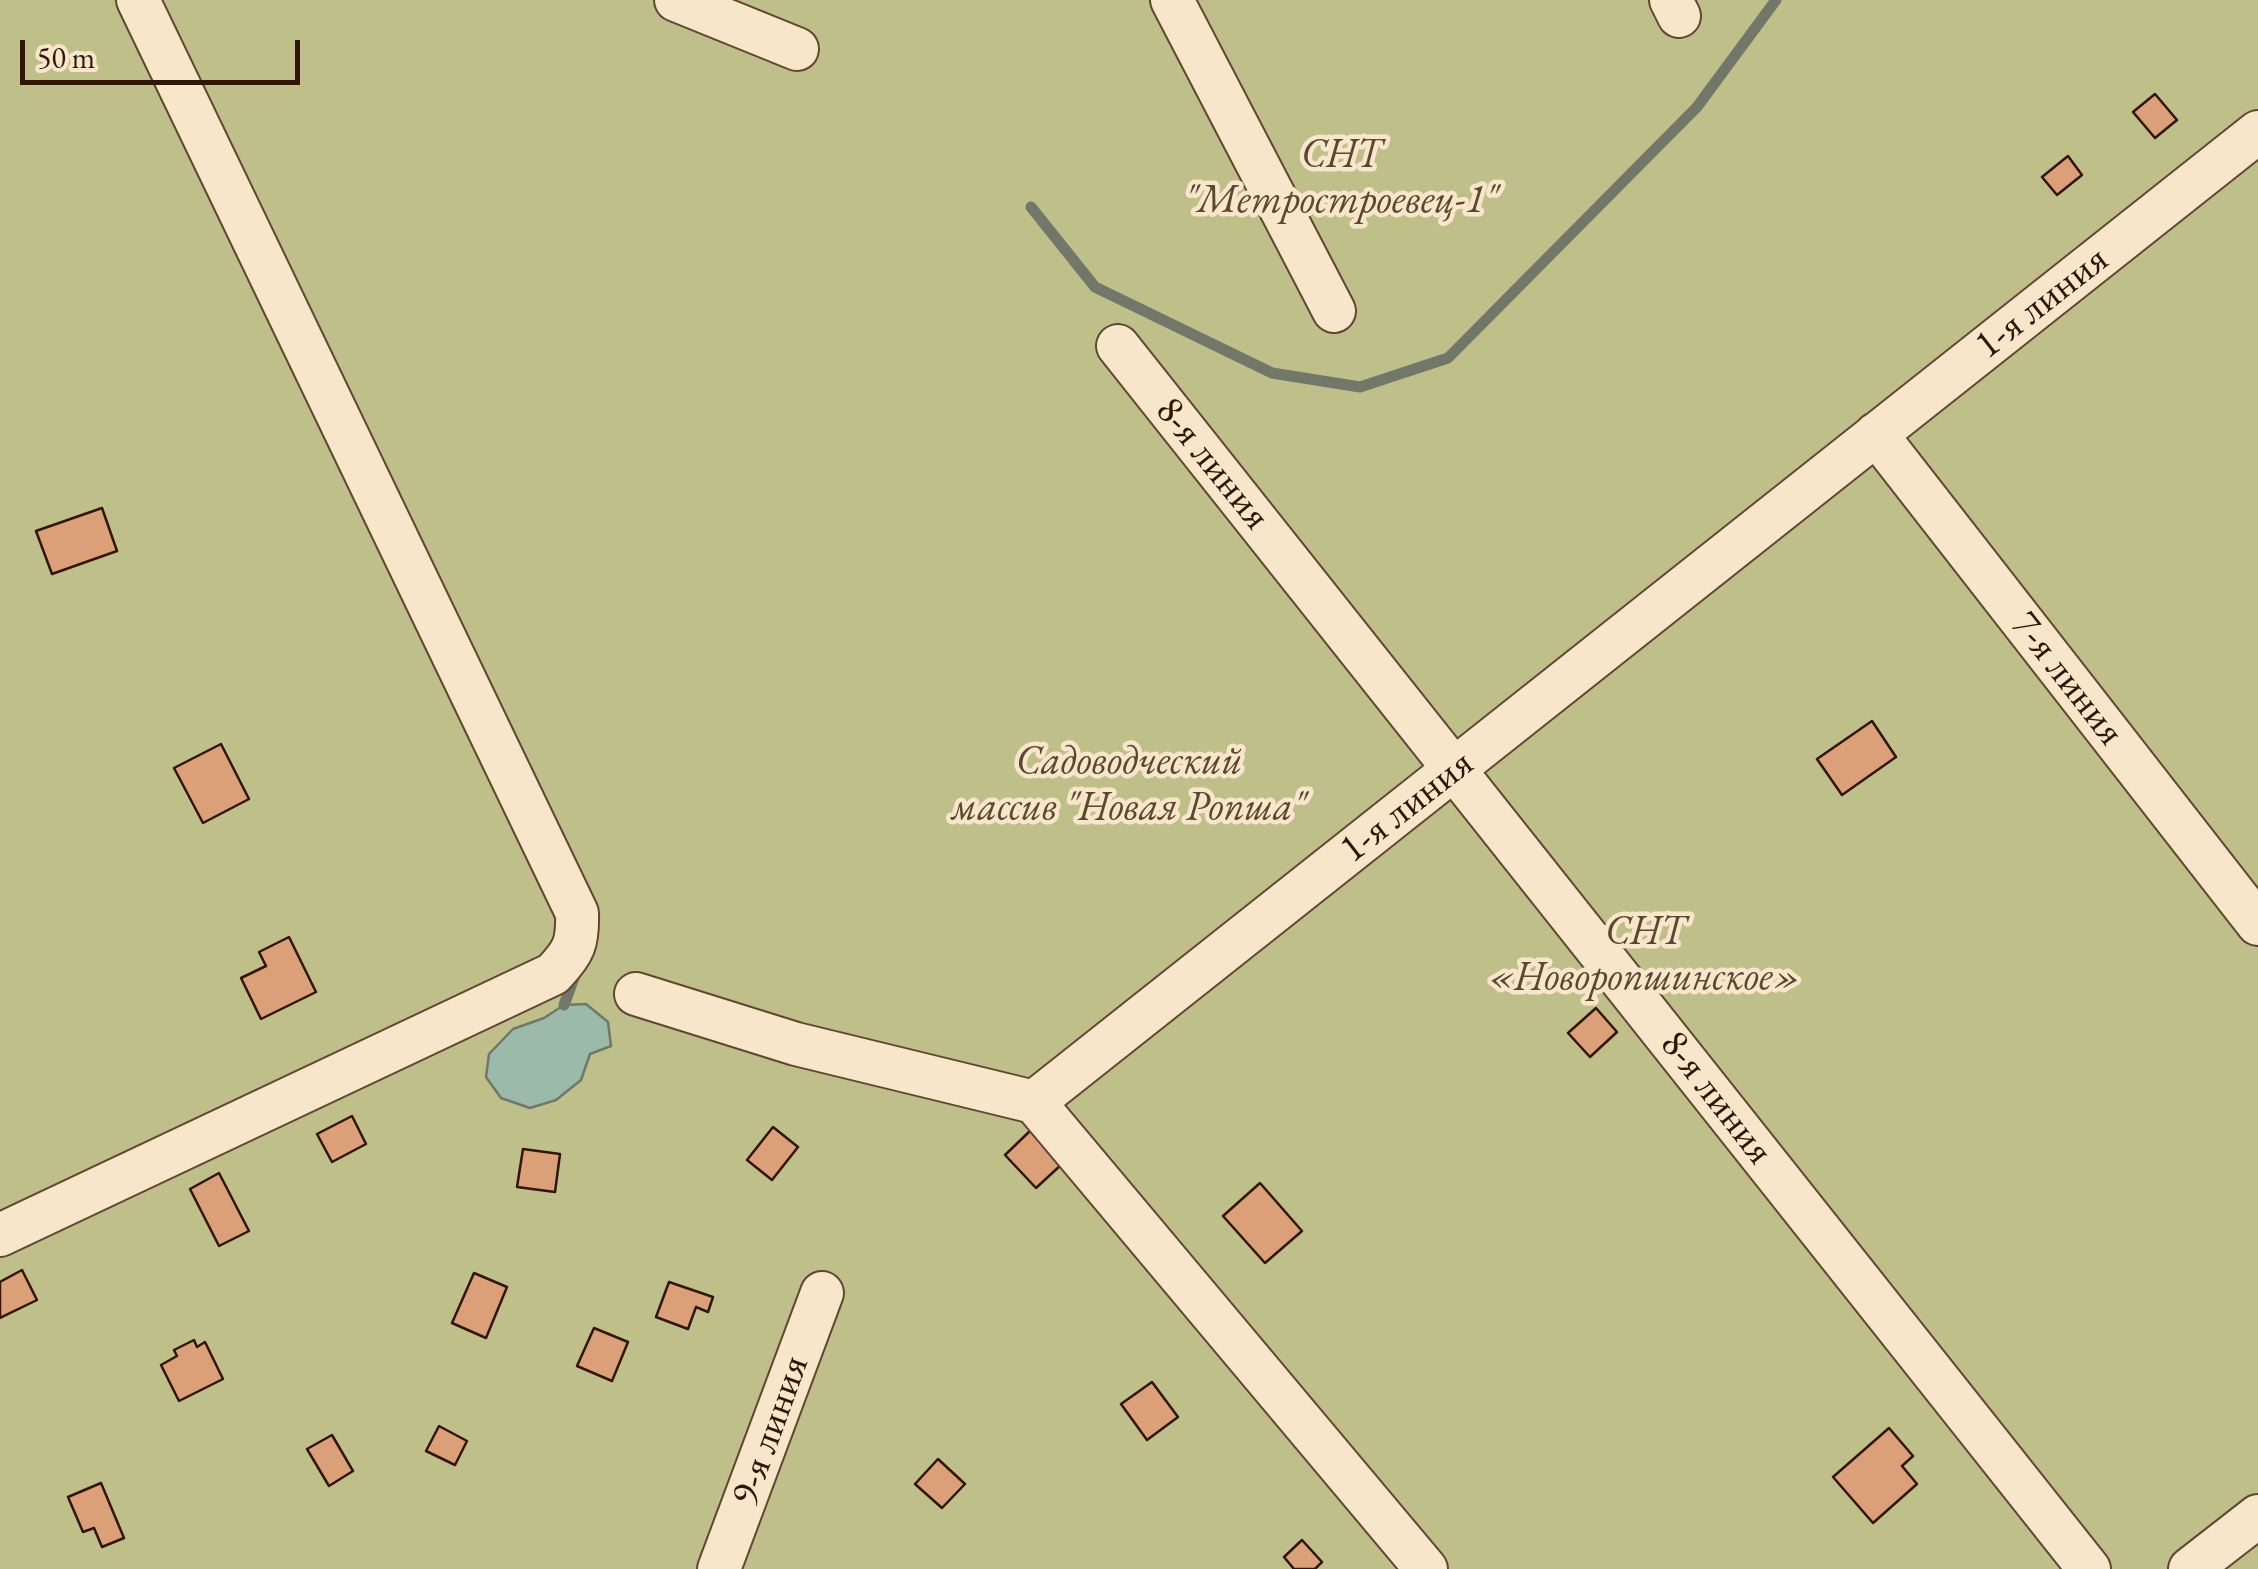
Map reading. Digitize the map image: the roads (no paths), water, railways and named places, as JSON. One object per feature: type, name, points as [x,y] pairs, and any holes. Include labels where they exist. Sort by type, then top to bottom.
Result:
[{"type":"street","points":[[0,1235],[553,974],[568,959],[578,939],[577,913],[138,0]]},
{"type":"street","points":[[676,0],[797,49]]},
{"type":"street","points":[[1172,0],[1334,311]]},
{"type":"street","name":"1-я линия","points":[[1034,1102],[2258,132]]},
{"type":"street","name":"8-я линия","points":[[1118,346],[2090,1569]]},
{"type":"street","name":"7-я линия","points":[[1876,434],[2258,924]]},
{"type":"street","points":[[636,994],[796,1044],[1034,1102],[1426,1569]]},
{"type":"street","name":"9-я линия","points":[[720,1569],[822,1293]]},
{"type":"street","points":[[2190,1569],[2258,1516]]},
{"type":"waterway","points":[[1031,207],[1095,287],[1272,373],[1360,387],[1448,358],[1697,107],[1776,0]]},
{"type":"waterway","points":[[564,1005],[575,975]]},
{"type":"park label","name":"СНТ \"Метростроевец-1\"","points":[[1341,178]]},
{"type":"park label","name":"Садоводческий массив \"Новая Ропша\"","points":[[1129,785]]},
{"type":"park label","name":"СНТ «Новоропшинское»","points":[[1645,955]]}]
